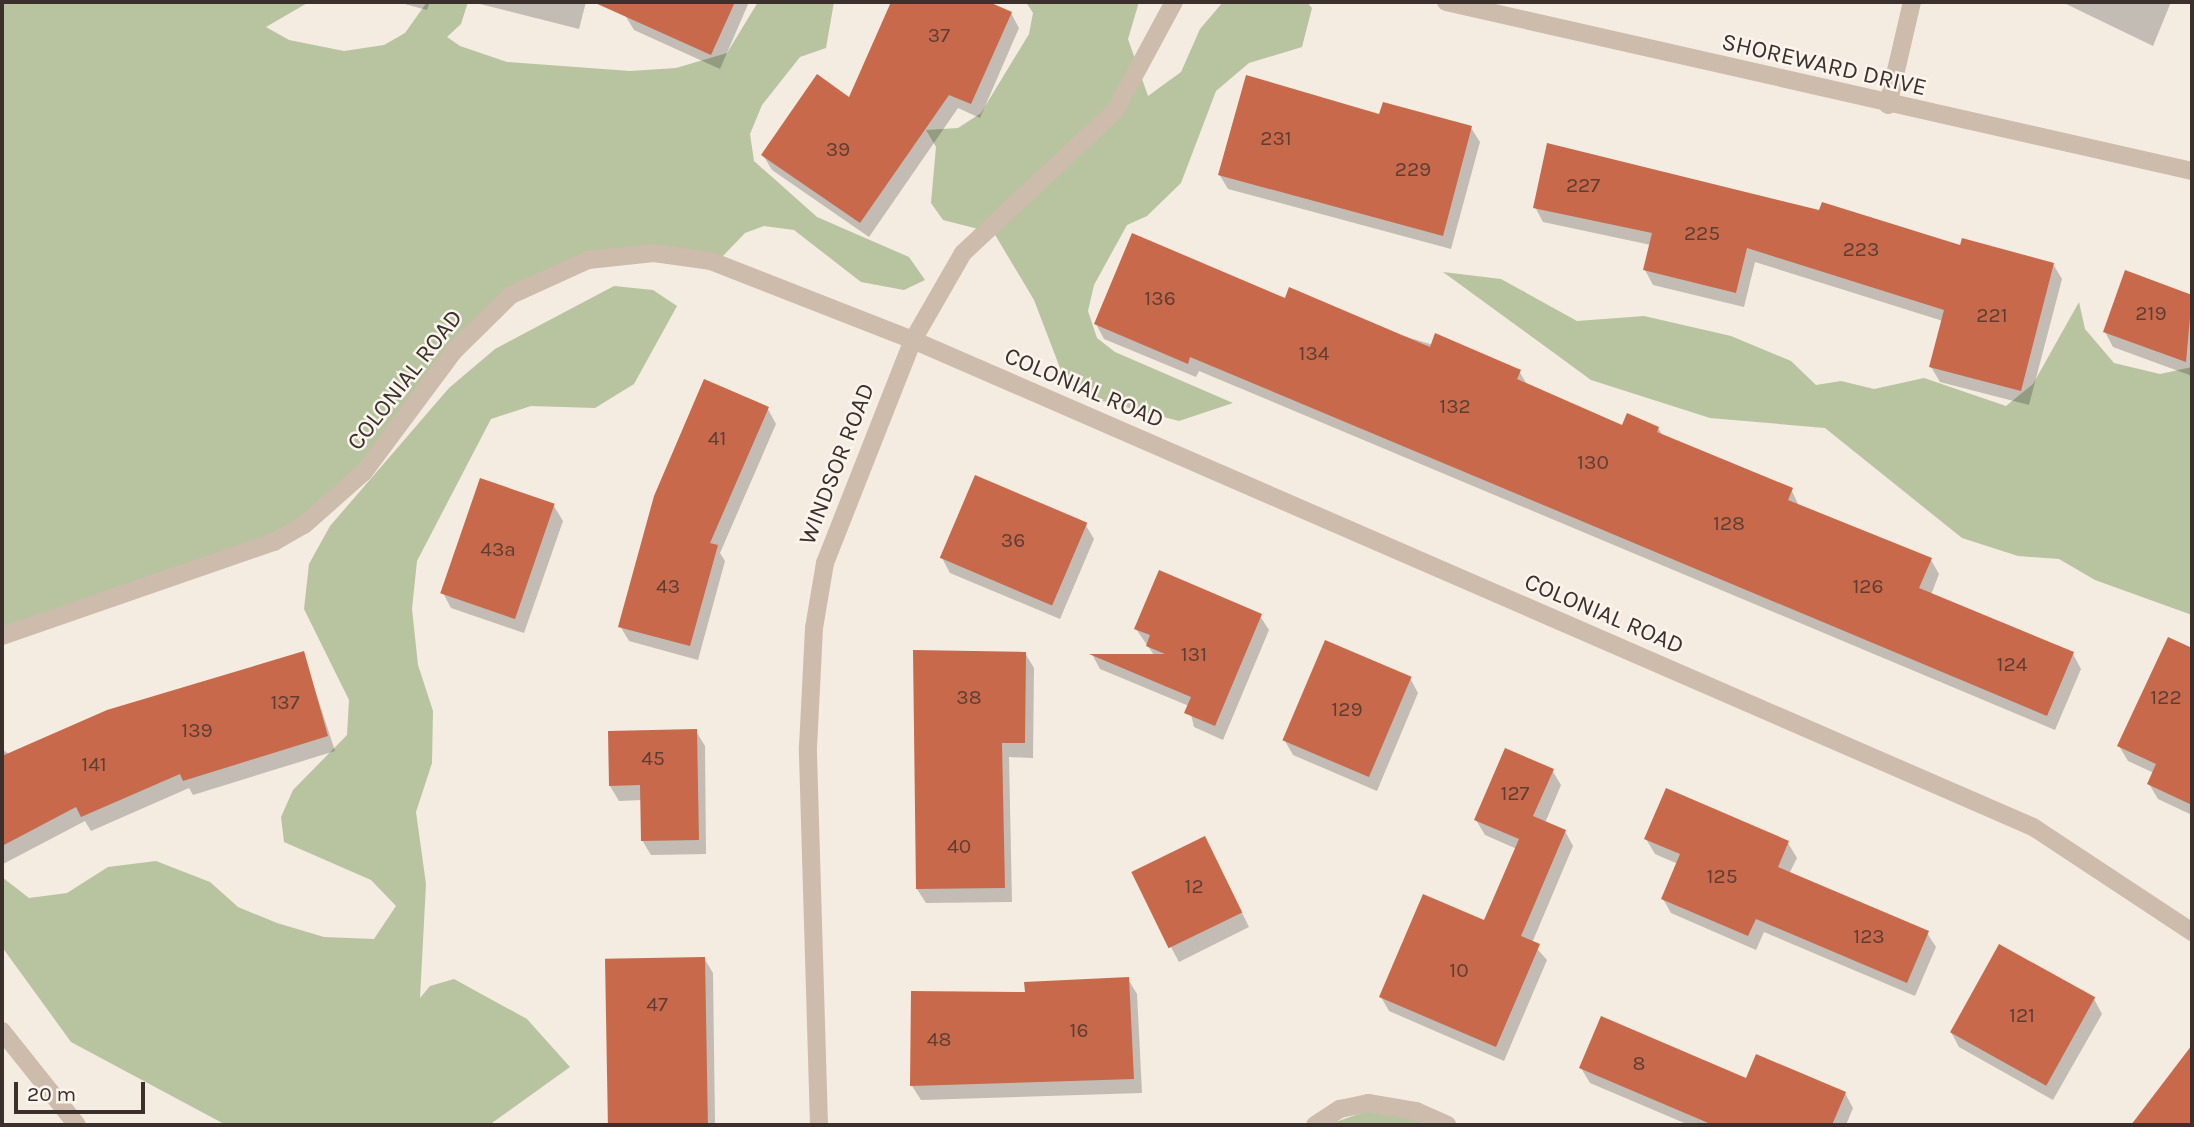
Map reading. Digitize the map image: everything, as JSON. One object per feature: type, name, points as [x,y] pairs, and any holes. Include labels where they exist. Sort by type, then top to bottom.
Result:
[{"type":"street","name":"WINDSOR ROAD","points":[[819,1125],[808,747],[814,628],[840,517],[913,340],[970,245],[1082,149],[1115,111],[1174,2]]},
{"type":"street","name":"SHOREWARD DRIVE","points":[[1446,2],[1888,105],[2192,172]]},
{"type":"street","points":[[1888,105],[1912,2]]},
{"type":"street","name":"COLONIAL ROAD","points":[[2,636],[274,542],[304,525],[364,472],[482,320],[511,295],[588,260],[654,253],[711,261],[913,340],[2033,827],[2192,932]]},
{"type":"street","points":[[2,1031],[77,1125]]},
{"type":"street","points":[[1315,1125],[1340,1109],[1368,1103],[1394,1105],[1447,1125]]},
{"type":"green space","points":[[2,2],[309,2],[266,27],[289,40],[344,51],[384,45],[405,33],[427,2],[468,2],[461,24],[447,37],[460,46],[507,62],[630,71],[676,68],[727,53],[758,2],[834,2],[826,48],[800,57],[762,105],[750,134],[754,161],[817,217],[909,257],[925,280],[904,290],[861,282],[794,230],[764,226],[745,233],[721,258],[588,260],[511,295],[391,438],[304,525],[2,636]]},
{"type":"green space","points":[[1026,2],[1139,2],[1128,39],[1148,96],[1181,72],[1200,29],[1223,2],[1307,2],[1312,8],[1302,47],[1249,63],[1216,91],[1181,183],[1147,216],[1127,225],[1094,285],[1088,311],[1097,338],[1115,352],[1233,403],[1179,421],[1091,398],[1065,381],[1034,300],[994,233],[943,220],[931,203],[936,147],[926,130],[958,128],[981,113],[1029,34],[1033,13]]},
{"type":"green space","points":[[1443,272],[1501,279],[1577,321],[1644,316],[1731,336],[1791,361],[1816,385],[1841,381],[1874,389],[1924,378],[2006,406],[2033,384],[2079,302],[2085,329],[2114,363],[2160,374],[2192,367],[2192,615],[2095,580],[2059,559],[2018,556],[1962,538],[1825,428],[1710,418],[1591,380]]},
{"type":"green space","points":[[614,286],[653,290],[677,306],[634,384],[595,408],[531,406],[491,419],[417,561],[412,609],[418,665],[433,711],[432,763],[416,812],[426,884],[420,998],[430,986],[454,979],[527,1019],[570,1067],[489,1125],[226,1125],[71,1042],[2,947],[2,877],[29,898],[67,893],[108,867],[156,861],[210,882],[238,907],[277,923],[324,937],[374,939],[396,906],[371,880],[284,842],[281,817],[293,790],[347,735],[349,700],[304,609],[309,564],[330,526],[449,388],[495,349]]},
{"type":"green space","points":[[1367,1111],[1395,1111],[1430,1125],[1327,1125]]},
{"type":"building","points":[[593,2],[735,2],[711,55]]},
{"type":"building","points":[[891,2],[989,2],[1012,12],[971,104],[949,95],[860,223],[761,155],[817,74],[849,97]]},
{"type":"building","points":[[1246,75],[1379,114],[1383,102],[1472,126],[1443,236],[1218,175]]},
{"type":"building","points":[[1547,143],[1819,210],[1822,202],[1960,245],[1962,238],[2054,263],[2021,391],[1929,367],[1944,310],[1747,248],[1736,293],[1643,270],[1652,233],[1533,208]]},
{"type":"building","points":[[1132,233],[1285,298],[1289,287],[1430,347],[1435,333],[1521,370],[1517,379],[1622,425],[1627,413],[1659,427],[1657,432],[1793,488],[1788,500],[1932,558],[1919,588],[2074,652],[2047,716],[1190,357],[1188,364],[1094,324]]},
{"type":"building","points":[[2125,270],[2192,295],[2186,362],[2103,332]]},
{"type":"building","points":[[704,379],[769,407],[710,543],[718,545],[690,646],[618,627],[654,496]]},
{"type":"building","points":[[975,475],[1087,523],[1052,606],[940,558]]},
{"type":"building","points":[[480,478],[555,504],[515,619],[440,593]]},
{"type":"building","points":[[1159,570],[1262,614],[1215,726],[1184,713],[1191,697],[1089,654],[1165,654],[1146,646],[1150,635],[1134,629]]},
{"type":"building","points":[[2168,637],[2192,648],[2192,805],[2147,784],[2156,764],[2117,746]]},
{"type":"building","points":[[1325,640],[1412,677],[1369,777],[1282,740]]},
{"type":"building","points":[[913,650],[1026,652],[1025,743],[1002,743],[1005,888],[916,889]]},
{"type":"building","points":[[304,651],[328,736],[183,781],[180,774],[81,817],[76,807],[2,846],[2,756],[107,710]]},
{"type":"building","points":[[697,729],[699,840],[641,841],[640,785],[609,786],[608,731]]},
{"type":"building","points":[[1505,748],[1554,769],[1533,816],[1566,830],[1521,936],[1540,944],[1496,1047],[1379,997],[1423,894],[1484,920],[1519,839],[1474,820]]},
{"type":"building","points":[[1666,788],[1789,841],[1778,867],[1929,931],[1907,983],[1756,919],[1748,936],[1661,899],[1680,854],[1644,839]]},
{"type":"building","points":[[1205,836],[1242,912],[1169,948],[1131,872]]},
{"type":"building","points":[[1999,944],[2095,997],[2046,1086],[1950,1032]]},
{"type":"building","points":[[705,957],[708,1125],[608,1125],[605,959]]},
{"type":"building","points":[[1129,977],[1134,1079],[910,1086],[911,991],[1025,992],[1024,982]]},
{"type":"building","points":[[1601,1016],[1746,1078],[1756,1054],[1846,1092],[1832,1125],[1713,1125],[1579,1068]]},
{"type":"building","points":[[2192,1045],[2192,1125],[2131,1125]]}]
